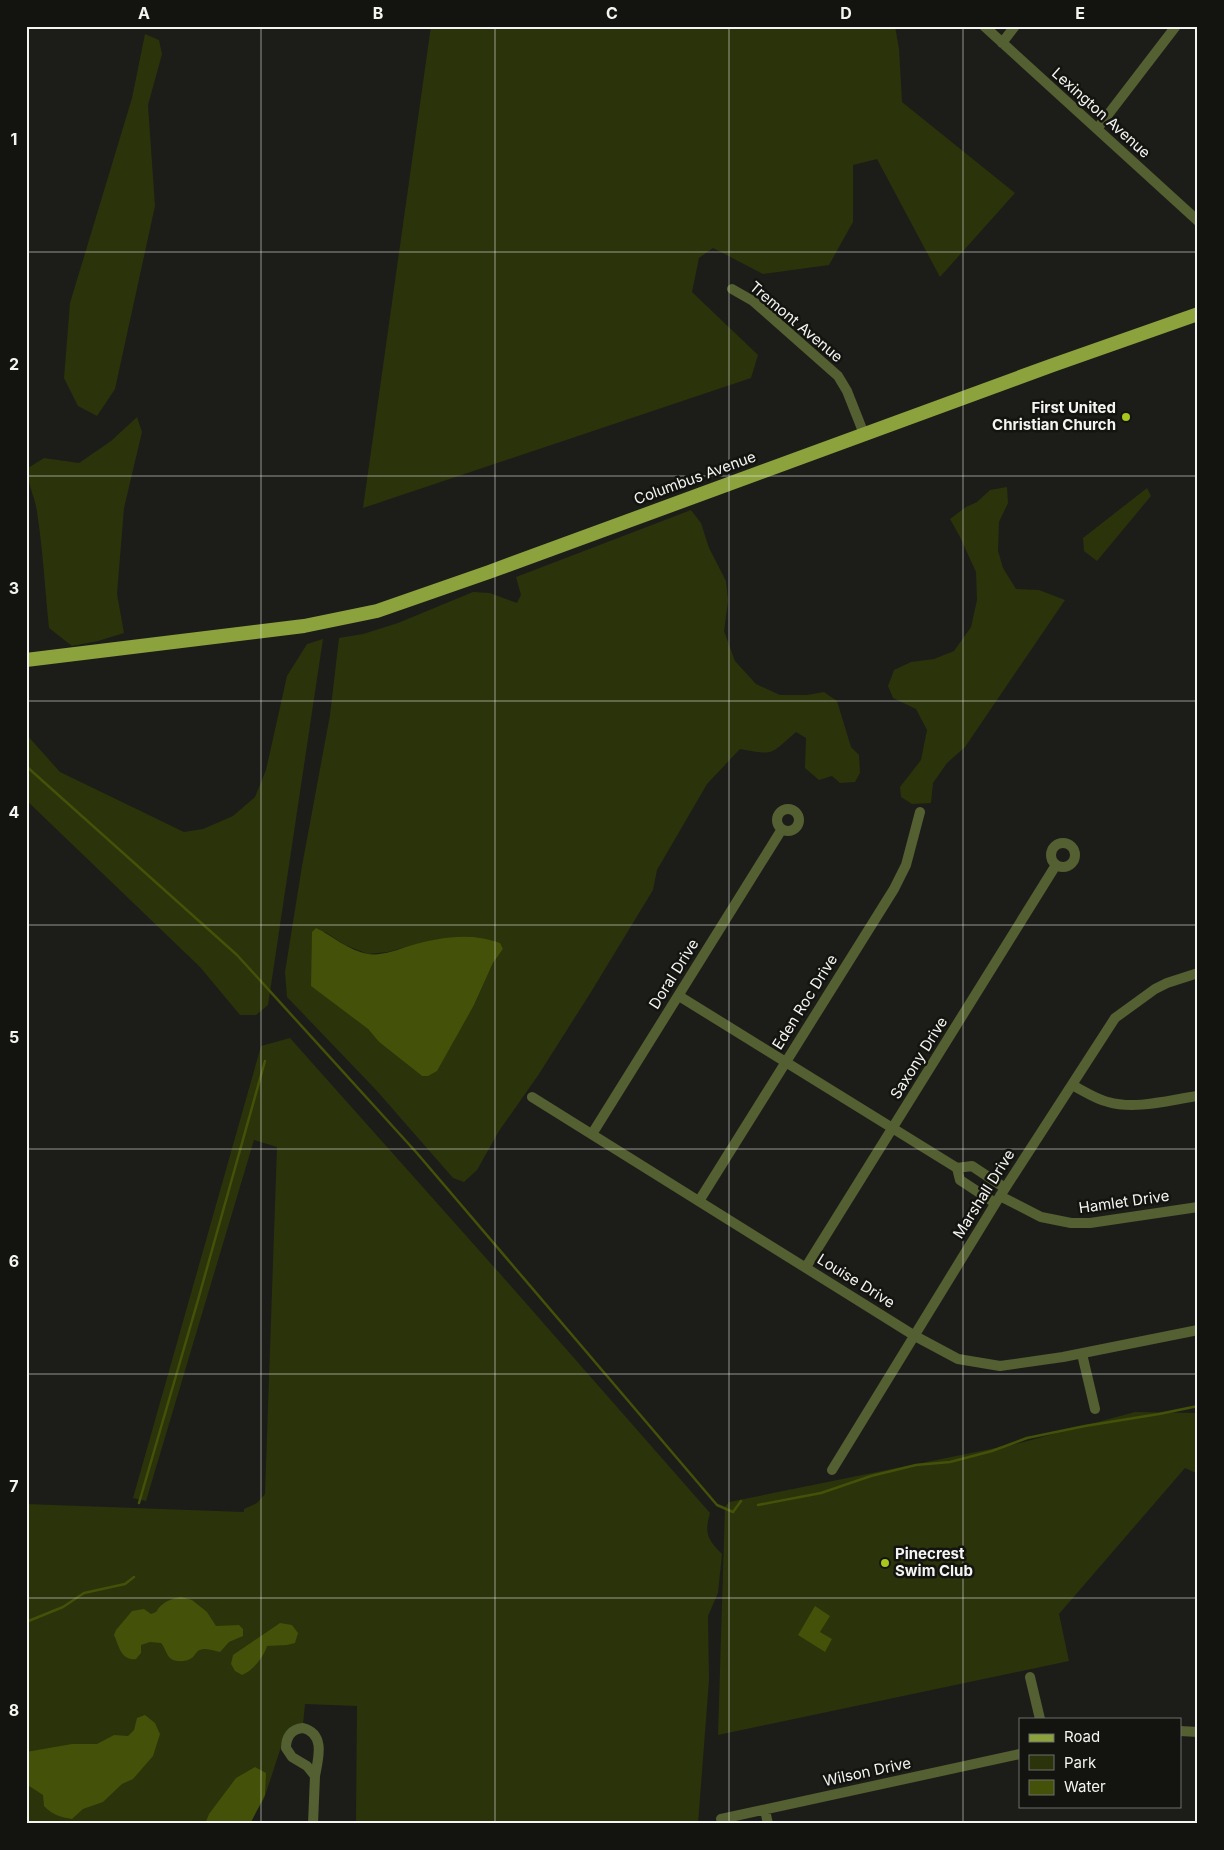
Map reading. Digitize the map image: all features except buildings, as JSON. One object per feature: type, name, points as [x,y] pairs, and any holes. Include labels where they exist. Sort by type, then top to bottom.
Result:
[{"type":"main road","name":"Columbus Avenue","points":[[26,660],[332,621],[377,611],[1198,314]]},
{"type":"street","name":"Lexington Avenue","points":[[984,26],[1198,221]]},
{"type":"street","points":[[1002,43],[1015,26]]},
{"type":"street","points":[[1097,129],[1176,26]]},
{"type":"street","name":"Tremont Avenue","points":[[732,289],[752,301],[838,376],[847,391],[864,434]]},
{"type":"street","name":"Eden Roc Drive","points":[[699,1201],[902,873],[912,846],[920,812]]},
{"type":"street","name":"Doral Drive","points":[[592,1134],[782,829]]},
{"type":"street","name":"Saxony Drive","points":[[806,1267],[1056,865]]},
{"type":"street","name":"Marshall Drive","points":[[832,1470],[1000,1196],[1115,1018],[1155,989],[1198,972]]},
{"type":"street","name":"Hamlet Drive","points":[[679,996],[957,1168],[972,1166],[1000,1196]]},
{"type":"street","points":[[1072,1085],[1102,1100],[1126,1105],[1198,1096]]},
{"type":"street","name":"Louise Drive","points":[[532,1097],[915,1336],[958,1359],[1000,1366],[1082,1354],[1198,1330]]},
{"type":"street","name":"Hamlet Drive","points":[[957,1168],[960,1180],[1000,1196],[1041,1217],[1071,1223],[1090,1223],[1198,1207]]},
{"type":"street","points":[[1082,1354],[1095,1410]]},
{"type":"street","points":[[1030,1677],[1040,1718]]},
{"type":"street","points":[[313,1824],[315,1776],[319,1743],[308,1729],[297,1729],[288,1736],[286,1742],[288,1753],[307,1766],[315,1776]]},
{"type":"street","points":[[1182,1731],[1198,1732]]},
{"type":"street","name":"Wilson Drive","points":[[721,1819],[1019,1754]]},
{"type":"street","points":[[765,1810],[768,1824]]},
{"type":"green space","points":[[431,26],[895,26],[899,49],[902,102],[1015,193],[940,277],[877,159],[853,165],[853,222],[829,265],[763,274],[713,248],[699,258],[692,292],[758,355],[751,378],[363,508]]},
{"type":"green space","points":[[145,34],[159,40],[162,54],[148,105],[155,206],[115,389],[97,416],[78,406],[64,378],[70,303],[132,98]]},
{"type":"green space","points":[[137,417],[142,432],[124,508],[117,594],[124,633],[72,646],[49,628],[39,527],[28,468],[44,458],[79,463],[111,441]]},
{"type":"green space","points":[[1007,487],[1008,503],[999,522],[998,551],[1003,568],[1016,589],[1039,590],[1065,600],[965,747],[947,763],[933,783],[931,803],[912,804],[901,797],[900,787],[921,760],[927,730],[916,709],[893,698],[888,686],[894,670],[911,662],[934,659],[954,651],[971,627],[977,600],[976,572],[950,519],[966,507],[977,502],[990,490]]},
{"type":"green space","points":[[1147,488],[1151,496],[1097,561],[1084,551],[1083,538]]},
{"type":"green space","points":[[691,510],[701,523],[709,548],[726,581],[728,601],[724,631],[735,661],[756,684],[780,695],[807,695],[824,692],[837,701],[851,747],[859,755],[860,773],[855,782],[840,783],[832,776],[819,780],[805,768],[806,738],[796,732],[772,751],[760,752],[740,749],[707,784],[657,870],[653,890],[591,992],[539,1074],[499,1131],[477,1170],[464,1182],[453,1178],[377,1091],[287,997],[285,972],[302,866],[330,715],[339,638],[363,634],[398,623],[473,592],[490,593],[517,603],[521,595],[516,577]],"holes":[[[312,932],[325,932],[345,945],[368,954],[388,952],[424,942],[503,949],[493,963],[474,1005],[422,1076],[379,1042],[368,1029],[312,986]]]},
{"type":"green space","points":[[323,639],[268,1005],[256,1015],[240,1015],[200,967],[26,800],[26,734],[60,772],[184,832],[203,829],[233,816],[255,797],[266,770],[287,676],[307,644]]},
{"type":"green space","points":[[290,1038],[710,1513],[707,1532],[713,1545],[722,1554],[718,1593],[708,1616],[709,1680],[698,1824],[356,1824],[357,1706],[305,1704],[303,1724],[284,1738],[264,1799],[248,1824],[26,1824],[26,1504],[244,1512],[244,1509],[257,1503],[265,1494],[277,1147],[254,1140],[146,1501],[133,1498],[261,1046]]},
{"type":"green space","name":"Pinecrest Swim Club","points":[[1135,1412],[1198,1413],[1198,1474],[1185,1468],[1059,1614],[1069,1661],[718,1735],[725,1507],[729,1502],[1020,1443]]},
{"type":"water","points":[[316,928],[348,947],[368,954],[384,953],[432,940],[455,937],[489,940],[500,943],[503,949],[493,963],[474,1005],[437,1071],[428,1076],[422,1076],[379,1042],[368,1029],[311,986],[312,932]]},
{"type":"water","points":[[181,1597],[192,1600],[207,1612],[216,1626],[239,1625],[243,1629],[243,1636],[229,1642],[220,1652],[202,1649],[197,1651],[192,1658],[183,1661],[171,1659],[161,1643],[150,1642],[141,1645],[141,1653],[136,1659],[127,1658],[119,1648],[114,1635],[132,1611],[144,1609],[151,1614],[167,1602]]},
{"type":"water","points":[[815,1606],[830,1616],[820,1632],[832,1639],[825,1652],[798,1635]]},
{"type":"water","points":[[280,1623],[292,1625],[298,1633],[295,1643],[267,1646],[254,1667],[242,1675],[235,1671],[231,1664],[233,1655]]},
{"type":"water","points":[[145,1715],[155,1723],[160,1734],[153,1756],[133,1779],[122,1784],[103,1802],[83,1809],[72,1819],[53,1814],[44,1806],[43,1795],[26,1784],[26,1752],[72,1744],[97,1744],[114,1735],[128,1736],[134,1730],[137,1718]]},
{"type":"water","points":[[255,1767],[266,1773],[265,1795],[250,1824],[205,1824],[209,1814],[236,1778]]},
{"type":"waterway","points":[[26,766],[237,955],[416,1152],[717,1505],[733,1512],[741,1501]]},
{"type":"waterway","points":[[139,1503],[265,1061]]},
{"type":"waterway","points":[[758,1505],[821,1493],[871,1476],[916,1465],[950,1462],[992,1451],[1027,1438],[1198,1406]]},
{"type":"waterway","points":[[26,1622],[63,1607],[84,1593],[125,1584],[134,1577]]},
{"type":"place","name":"First United Christian Church","points":[[1126,417]]},
{"type":"place","name":"Pinecrest Swim Club","points":[[885,1563]]}]
